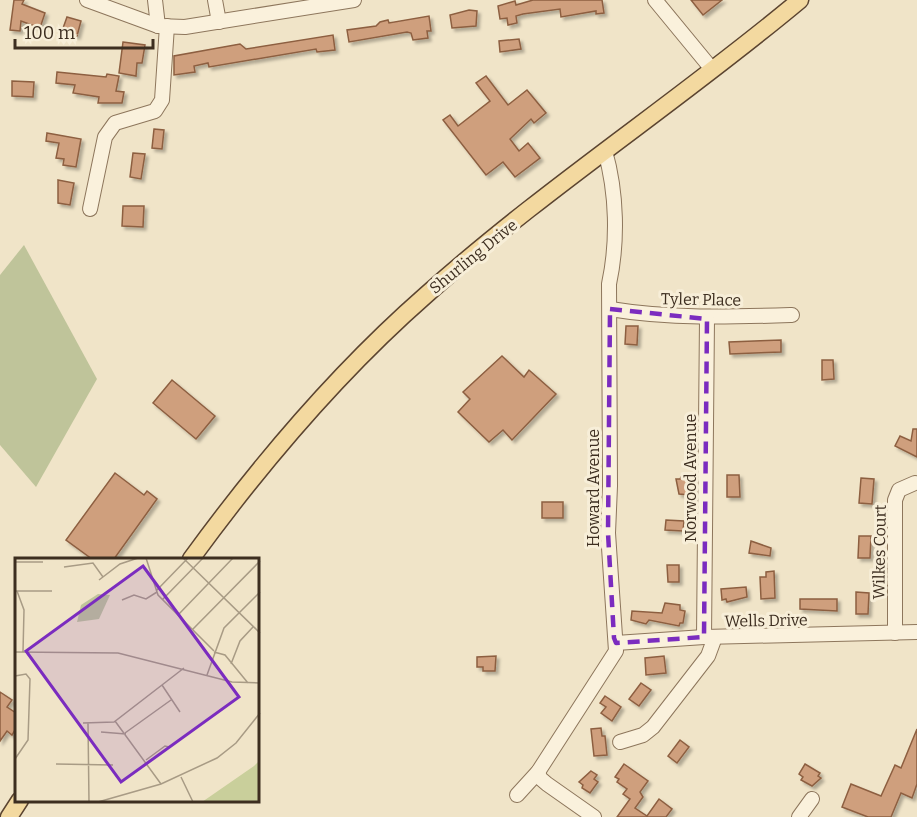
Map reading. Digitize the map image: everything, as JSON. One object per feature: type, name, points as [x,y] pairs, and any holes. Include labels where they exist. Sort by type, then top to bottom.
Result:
[{"type":"main road","name":"Shurling Drive","points":[[192,558],[260,468],[359,358],[425,295],[488,242],[800,0]]},
{"type":"main road","points":[[9,817],[19,802]]},
{"type":"street","points":[[87,0],[163,26],[185,27],[345,1]]},
{"type":"street","points":[[90,209],[105,137],[115,123],[155,111],[162,100],[163,26],[155,0]]},
{"type":"street","points":[[215,0],[219,22]]},
{"type":"street","points":[[655,0],[711,68]]},
{"type":"street","name":"Howard Avenue","points":[[517,795],[538,772],[613,659],[616,643],[612,621],[608,533],[610,486],[609,284],[615,255],[612,192],[605,151]]},
{"type":"street","name":"Tyler Place","points":[[610,309],[706,319],[792,315]]},
{"type":"street","name":"Norwood Avenue","points":[[706,319],[709,637]]},
{"type":"street","name":"Wilkes Court","points":[[896,633],[895,500],[900,490],[915,483]]},
{"type":"street","name":"Wells Drive","points":[[616,643],[709,637],[917,632]]},
{"type":"street","points":[[620,742],[643,735],[653,727],[708,657],[709,637]]},
{"type":"street","points":[[538,772],[540,778],[547,784],[594,817]]},
{"type":"street","points":[[799,817],[812,799]]},
{"type":"highlighted area","points":[[610,309],[707,319],[704,637],[616,643],[614,638],[608,533]]},
{"type":"green space","points":[[24,245],[97,379],[36,487],[0,445],[0,275]]},
{"type":"building","points":[[14,0],[24,0],[22,4],[45,13],[40,28],[21,21],[20,31],[10,30]]},
{"type":"building","points":[[533,0],[602,0],[604,13],[596,14],[596,11],[561,17],[560,9],[516,16],[517,23],[508,25],[507,18],[500,19],[498,6],[515,1],[516,5]]},
{"type":"building","points":[[691,0],[722,0],[703,15]]},
{"type":"building","points":[[469,10],[477,11],[476,26],[452,28],[450,15]]},
{"type":"building","points":[[429,16],[431,31],[427,31],[428,38],[413,40],[411,33],[407,32],[349,42],[347,30],[376,26],[388,20],[389,23]]},
{"type":"building","points":[[67,17],[81,21],[77,36],[62,31]]},
{"type":"building","points":[[333,35],[335,50],[317,52],[316,49],[209,67],[208,63],[194,66],[195,72],[174,75],[174,56],[240,44],[246,49]]},
{"type":"building","points":[[519,39],[521,49],[500,52],[499,41]]},
{"type":"building","points":[[123,42],[145,45],[142,63],[137,63],[136,76],[119,73]]},
{"type":"building","points":[[57,72],[106,77],[107,74],[119,76],[116,91],[124,92],[122,103],[98,103],[99,97],[73,93],[75,85],[56,83]]},
{"type":"building","points":[[486,76],[508,105],[527,90],[546,113],[534,123],[531,119],[510,139],[519,151],[528,143],[540,158],[515,177],[503,162],[486,175],[443,120],[450,115],[458,126],[490,101],[476,83]]},
{"type":"building","points":[[12,81],[34,82],[33,97],[12,96]]},
{"type":"building","points":[[154,129],[164,130],[162,149],[152,148]]},
{"type":"building","points":[[47,133],[81,139],[76,167],[63,165],[64,159],[56,158],[59,143],[46,141]]},
{"type":"building","points":[[133,153],[145,154],[141,179],[130,177]]},
{"type":"building","points":[[58,180],[74,183],[70,205],[58,203]]},
{"type":"building","points":[[123,206],[144,206],[143,227],[122,226]]},
{"type":"building","points":[[626,326],[638,326],[637,345],[625,344]]},
{"type":"building","points":[[781,340],[781,352],[730,354],[729,342]]},
{"type":"building","points":[[502,356],[524,377],[529,370],[556,394],[512,440],[503,430],[489,442],[458,412],[470,399],[463,392]]},
{"type":"building","points":[[822,360],[833,360],[834,379],[822,380]]},
{"type":"building","points":[[172,380],[215,416],[196,439],[153,403]]},
{"type":"building","points":[[913,429],[917,429],[917,457],[895,446],[900,436],[911,441]]},
{"type":"building","points":[[115,473],[144,495],[147,491],[157,499],[115,558],[91,558],[66,540]]},
{"type":"building","points":[[727,475],[739,475],[740,497],[727,497]]},
{"type":"building","points":[[691,477],[690,495],[679,494],[676,479]]},
{"type":"building","points":[[861,478],[874,479],[872,504],[859,503]]},
{"type":"building","points":[[542,502],[563,502],[563,518],[542,518]]},
{"type":"building","points":[[666,520],[684,521],[683,531],[665,530]]},
{"type":"building","points":[[859,536],[871,536],[870,558],[858,558]]},
{"type":"building","points":[[751,541],[771,548],[770,556],[749,553]]},
{"type":"building","points":[[667,565],[679,565],[679,582],[668,582]]},
{"type":"building","points":[[774,571],[775,598],[761,599],[760,577],[766,577],[766,572]]},
{"type":"building","points":[[746,587],[747,597],[727,602],[726,599],[722,600],[721,589]]},
{"type":"building","points":[[856,592],[869,593],[868,614],[856,614]]},
{"type":"building","points":[[800,599],[837,599],[837,611],[800,609]]},
{"type":"building","points":[[665,603],[680,605],[680,610],[685,611],[683,623],[679,626],[649,620],[646,624],[631,620],[632,611],[662,613]]},
{"type":"building","points":[[496,656],[495,671],[483,671],[483,667],[477,667],[477,657]]},
{"type":"building","points":[[664,656],[666,673],[646,675],[645,658]]},
{"type":"building","points":[[641,683],[651,690],[639,706],[629,699]]},
{"type":"building","points":[[0,692],[12,700],[7,707],[15,712],[15,730],[12,735],[7,731],[0,741]]},
{"type":"building","points":[[605,696],[621,707],[612,721],[601,713],[606,707],[600,703]]},
{"type":"building","points":[[601,728],[602,736],[605,736],[607,755],[594,756],[591,729]]},
{"type":"building","points":[[917,729],[917,784],[912,798],[901,793],[891,817],[868,817],[842,807],[851,784],[881,796],[895,765],[901,768]]},
{"type":"building","points":[[680,740],[689,747],[677,763],[668,756]]},
{"type":"building","points":[[624,764],[648,781],[640,792],[643,797],[635,808],[647,816],[659,799],[672,809],[666,817],[617,817],[630,799],[623,794],[627,789],[617,782],[619,779],[615,777]]},
{"type":"building","points":[[805,764],[820,773],[818,776],[821,778],[812,786],[801,780],[803,777],[799,774]]},
{"type":"building","points":[[591,771],[597,775],[594,779],[598,782],[590,793],[582,788],[583,785],[579,782]]}]
